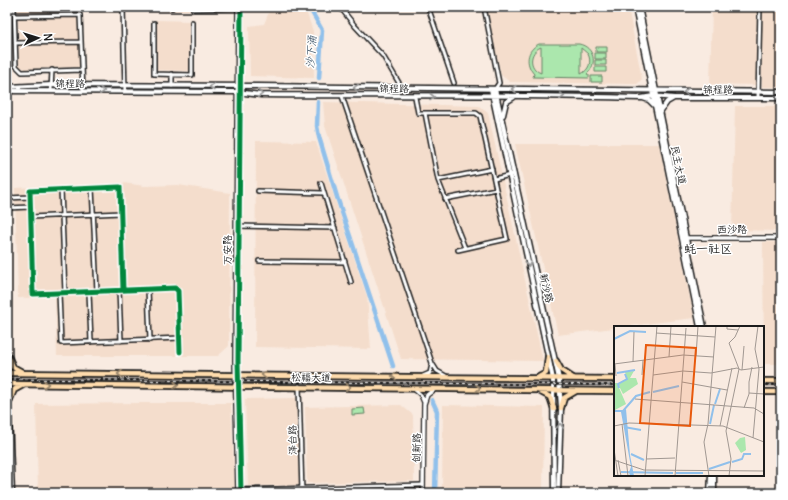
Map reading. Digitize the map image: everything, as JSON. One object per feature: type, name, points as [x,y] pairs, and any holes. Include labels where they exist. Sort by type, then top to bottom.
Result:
[{"type":"main road","name":"民主大道","points":[[635,7],[652,81]]},
{"type":"main road","name":"民主大道","points":[[639,7],[700,326]]},
{"type":"main road","points":[[641,90],[652,81],[667,92]]},
{"type":"main road","name":"锦程路","points":[[9,88],[51,85],[83,85],[781,92]]},
{"type":"main road","name":"锦程路","points":[[9,88],[83,91],[238,93],[261,95],[415,97],[545,95],[641,98],[655,96],[674,98],[781,98]]},
{"type":"main road","points":[[7,95],[9,88]]},
{"type":"main road","name":"新沙路","points":[[493,89],[502,122],[511,175],[553,378],[554,493]]},
{"type":"main road","name":"新沙路","points":[[495,96],[495,110],[559,379],[561,408],[558,493]]},
{"type":"main road","points":[[502,122],[503,108],[506,102],[516,96]]},
{"type":"main road","name":"民主大道","points":[[655,96],[656,107],[704,326]]},
{"type":"main road","points":[[482,97],[491,102],[495,110]]},
{"type":"main road","points":[[641,98],[649,100],[656,107]]},
{"type":"main road","points":[[660,112],[667,102],[674,98]]},
{"type":"main road","points":[[7,354],[14,369],[28,373]]},
{"type":"main road","points":[[535,378],[546,373],[548,357]]},
{"type":"main road","points":[[556,362],[565,374],[577,379]]},
{"type":"main road","points":[[7,364],[12,493]]},
{"type":"main road","name":"松福大道","points":[[7,373],[237,374],[614,379]]},
{"type":"main road","points":[[764,381],[781,381]]},
{"type":"main road","name":"松福大道","points":[[7,384],[299,386],[614,391]]},
{"type":"main road","points":[[8,404],[14,390],[27,384]]},
{"type":"main road","points":[[533,389],[547,395],[554,409]]},
{"type":"main road","points":[[561,408],[564,398],[578,390]]},
{"type":"main road","points":[[764,392],[781,392]]},
{"type":"main road","points":[[710,493],[711,476]]},
{"type":"main road","points":[[714,476],[714,493]]},
{"type":"street","points":[[14,7],[16,66],[22,72],[82,70]]},
{"type":"street","points":[[123,7],[125,91]]},
{"type":"street","points":[[340,7],[355,26],[383,56],[402,88]]},
{"type":"street","points":[[428,7],[454,83]]},
{"type":"street","points":[[484,7],[499,83],[493,89]]},
{"type":"street","points":[[758,97],[760,7]]},
{"type":"street","points":[[193,9],[240,8]]},
{"type":"street","name":"万安路","points":[[240,8],[237,226],[237,386],[240,492]]},
{"type":"street","points":[[15,16],[80,15],[83,91]]},
{"type":"street","points":[[154,23],[154,74],[192,75],[192,22]]},
{"type":"street","points":[[16,43],[81,42]]},
{"type":"street","points":[[51,90],[52,70]]},
{"type":"street","points":[[172,74],[172,86]]},
{"type":"street","points":[[342,96],[432,363],[437,371],[448,377]]},
{"type":"street","points":[[415,97],[418,113],[476,113],[480,116],[507,239],[458,250]]},
{"type":"street","points":[[425,113],[438,180],[465,248]]},
{"type":"street","points":[[438,180],[492,170]]},
{"type":"street","points":[[494,178],[511,175]]},
{"type":"street","points":[[320,183],[351,282]]},
{"type":"street","points":[[123,290],[120,187],[30,191],[33,294],[175,288],[178,291],[180,352]]},
{"type":"street","points":[[92,188],[97,291]]},
{"type":"street","points":[[61,189],[65,293]]},
{"type":"street","points":[[445,200],[496,189]]},
{"type":"street","points":[[258,191],[323,193]]},
{"type":"street","points":[[7,198],[30,197]]},
{"type":"street","points":[[7,208],[30,207]]},
{"type":"street","points":[[30,217],[121,214]]},
{"type":"street","points":[[237,226],[335,228]]},
{"type":"street","name":"西沙路","points":[[684,238],[781,238]]},
{"type":"street","points":[[259,261],[345,262]]},
{"type":"street","points":[[148,289],[150,340]]},
{"type":"street","points":[[119,290],[120,341]]},
{"type":"street","points":[[89,292],[91,342]]},
{"type":"street","points":[[59,293],[61,343],[180,338]]},
{"type":"street","points":[[420,377],[430,372],[432,363]]},
{"type":"street","name":"泽台路","points":[[299,386],[302,493]]},
{"type":"street","points":[[410,388],[419,392],[424,404]]},
{"type":"street","points":[[424,404],[429,393],[438,388]]},
{"type":"street","name":"创新路","points":[[423,493],[424,404]]},
{"type":"street","points":[[240,492],[302,488],[358,488],[423,485]]},
{"type":"street","points":[[358,488],[358,493]]},
{"type":"shaded area","points":[[18,7],[79,7],[80,67],[25,69],[19,66]]},
{"type":"shaded area","points":[[130,7],[189,7],[189,10],[130,11]]},
{"type":"shaded area","points":[[271,7],[302,7],[307,14],[313,31],[314,78],[250,76],[249,26],[264,24]]},
{"type":"shaded area","points":[[486,7],[628,7],[642,79],[637,84],[510,82],[501,75]]},
{"type":"shaded area","points":[[712,7],[757,7],[756,85],[710,84]]},
{"type":"shaded area","points":[[762,7],[781,7],[781,87],[762,87]]},
{"type":"shaded area","points":[[156,20],[191,21],[190,71],[156,70]]},
{"type":"shaded area","points":[[323,102],[479,106],[488,113],[543,361],[401,359],[325,126]]},
{"type":"shaded area","points":[[735,106],[781,106],[781,231],[732,230]]},
{"type":"shaded area","points":[[256,141],[316,142],[367,297],[371,349],[255,347]]},
{"type":"shaded area","points":[[515,144],[659,144],[694,318],[630,326],[614,326],[614,328],[558,335]]},
{"type":"shaded area","points":[[123,183],[145,186],[178,185],[230,193],[229,346],[218,356],[57,356],[55,297],[18,298],[15,188]]},
{"type":"shaded area","points":[[763,242],[781,242],[781,364],[764,364]]},
{"type":"shaded area","points":[[296,398],[299,485],[248,486],[245,399]]},
{"type":"shaded area","points":[[231,403],[235,493],[123,493],[123,491],[116,491],[115,493],[38,493],[36,404]]},
{"type":"shaded area","points":[[401,405],[413,415],[414,481],[307,483],[305,407]]},
{"type":"shaded area","points":[[443,405],[544,407],[543,493],[442,493]]},
{"type":"shaded area","points":[[415,489],[415,493],[361,493],[361,491]]},
{"type":"shaded area","points":[[356,490],[356,493],[308,493],[310,491]]},
{"type":"green space","points":[[539,44],[579,44],[584,46],[593,56],[592,66],[587,74],[589,75],[589,78],[533,77],[534,74],[529,66],[528,58],[529,53]],"holes":[[[541,47],[541,73],[537,71],[532,64],[532,56],[534,52]],[[581,48],[588,54],[590,60],[588,68],[581,74]]]},
{"type":"green space","points":[[596,47],[607,47],[607,52],[596,52]]},
{"type":"green space","points":[[595,53],[606,53],[606,59],[595,59]]},
{"type":"green space","points":[[595,60],[606,60],[606,65],[595,65]]},
{"type":"green space","points":[[595,67],[606,67],[606,72],[595,72]]},
{"type":"green space","points":[[591,76],[602,76],[602,82],[591,82]]},
{"type":"green space","points":[[364,408],[365,414],[352,415],[352,409]]},
{"type":"waterway","name":"沙下涌","points":[[309,7],[322,30],[319,78]]},
{"type":"waterway","points":[[318,102],[317,126],[319,137],[337,197],[393,366]]},
{"type":"waterway","points":[[432,400],[437,411],[435,493]]},
{"type":"railway","points":[[7,379],[614,385]]},
{"type":"railway","points":[[764,385],[781,385]]},
{"type":"cycle path","points":[[241,7],[238,361],[241,493]]},
{"type":"cycle path","points":[[123,290],[120,187],[30,191],[33,294],[175,288],[178,291],[180,352]]},
{"type":"district","name":"蚝一社区","points":[[708,249]]}]
